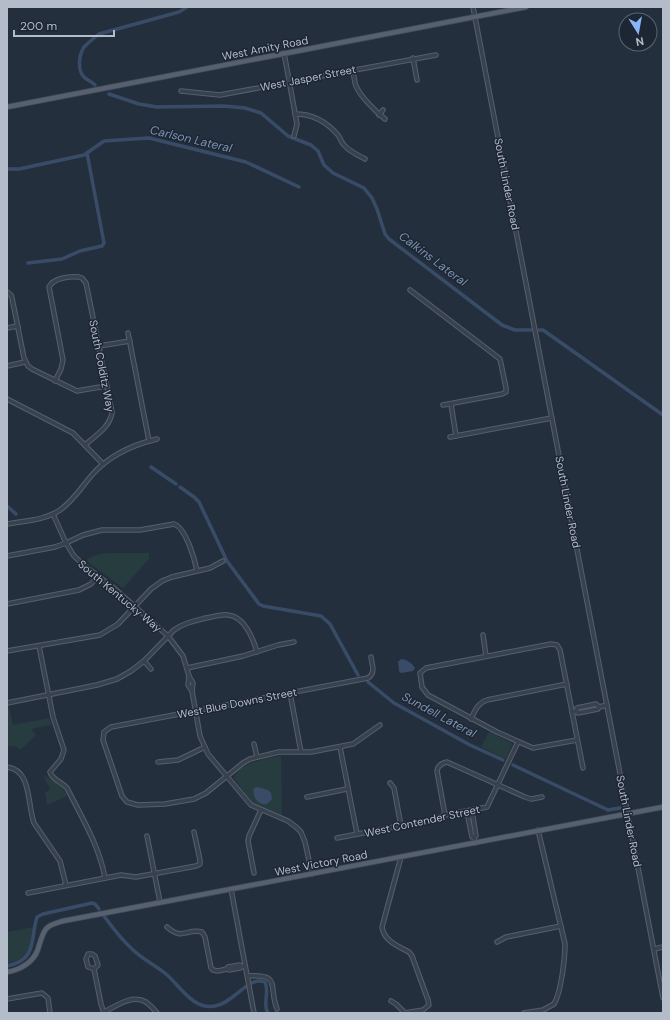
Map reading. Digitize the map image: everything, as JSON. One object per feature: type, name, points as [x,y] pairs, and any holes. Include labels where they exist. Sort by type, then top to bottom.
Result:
[{"type":"main road","name":"West Amity Road","points":[[7,107],[526,7]]},
{"type":"main road","name":"West Victory Road","points":[[7,972],[23,966],[33,959],[45,931],[54,923],[663,807]]},
{"type":"street","name":"South Linder Road","points":[[473,7],[663,998]]},
{"type":"street","points":[[284,54],[297,124],[294,136]]},
{"type":"street","name":"West Jasper Street","points":[[181,91],[220,95],[413,58],[436,55]]},
{"type":"street","points":[[413,58],[417,80]]},
{"type":"street","points":[[353,70],[356,87],[379,115],[385,119]]},
{"type":"street","points":[[379,115],[383,110]]},
{"type":"street","points":[[295,114],[305,114],[318,119],[330,127],[344,145],[353,153],[365,159]]},
{"type":"street","name":"South Colditz Way","points":[[55,381],[61,369],[63,360],[49,290],[51,284],[56,280],[76,277],[82,278],[86,283],[112,412],[112,418],[109,423],[85,445]]},
{"type":"street","points":[[410,290],[500,359],[506,392],[443,405]]},
{"type":"street","points":[[8,292],[12,298],[25,362],[32,369],[77,391],[106,386]]},
{"type":"street","points":[[7,328],[18,326]]},
{"type":"street","points":[[128,333],[149,441]]},
{"type":"street","points":[[99,346],[130,341]]},
{"type":"street","points":[[7,366],[25,362]]},
{"type":"street","points":[[7,399],[73,433],[103,464]]},
{"type":"street","points":[[451,404],[456,436]]},
{"type":"street","points":[[450,437],[552,418]]},
{"type":"street","points":[[7,524],[53,514],[72,500],[103,464],[123,451],[157,439]]},
{"type":"street","name":"South Kentucky Way","points":[[53,514],[66,543],[74,556],[114,588],[168,636],[182,656],[187,668],[189,676],[188,685],[192,690],[200,736],[210,757],[248,802],[254,807],[288,821],[301,832],[305,842],[312,874]]},
{"type":"street","points":[[7,556],[54,547],[66,543],[83,534],[102,530],[140,530],[172,525],[178,526],[182,530],[193,554],[197,571]]},
{"type":"street","points":[[7,651],[100,635],[118,624],[151,589],[162,581],[214,566],[223,561]]},
{"type":"street","points":[[7,604],[79,590],[91,584],[98,576]]},
{"type":"street","points":[[7,703],[108,682],[123,676],[144,661],[174,630],[189,622],[225,615],[234,616],[241,622],[250,634],[257,652]]},
{"type":"street","points":[[482,635],[486,656]]},
{"type":"street","points":[[187,668],[243,656],[294,642]]},
{"type":"street","points":[[577,740],[538,748],[528,747],[428,695],[422,687],[420,675],[426,668],[551,644],[557,645],[560,650],[567,684],[572,712],[577,740],[582,768]]},
{"type":"street","points":[[39,646],[53,717],[64,750],[61,759],[50,772],[52,777],[63,784],[66,788],[98,849],[105,878]]},
{"type":"street","name":"West Blue Downs Street","points":[[226,776],[206,793],[194,799],[165,804],[130,804],[122,796],[103,740],[104,732],[111,727],[368,678],[372,675],[373,670],[370,657]]},
{"type":"street","points":[[144,661],[151,669]]},
{"type":"street","points":[[471,718],[480,702],[567,684]]},
{"type":"street","points":[[290,693],[301,752]]},
{"type":"street","points":[[572,712],[577,711],[578,713],[598,709],[599,706],[607,705]]},
{"type":"street","points":[[226,776],[243,763],[257,757],[285,752],[311,752],[356,744],[380,725]]},
{"type":"street","points":[[498,785],[518,742]]},
{"type":"street","points":[[254,744],[257,757]]},
{"type":"street","points":[[158,762],[178,760],[205,747]]},
{"type":"street","points":[[340,747],[357,834]]},
{"type":"street","points":[[445,815],[437,770],[441,764],[447,762],[525,797],[542,797]]},
{"type":"street","points":[[7,767],[17,770],[25,779],[34,822],[60,860],[66,885]]},
{"type":"street","points":[[390,783],[394,788],[401,826]]},
{"type":"street","name":"West Contender Street","points":[[337,838],[426,821],[445,815],[487,807],[498,785]]},
{"type":"street","points":[[307,797],[347,789]]},
{"type":"street","points":[[254,873],[248,841],[261,810]]},
{"type":"street","points":[[469,811],[470,816],[472,817],[476,836],[474,837],[475,843]]},
{"type":"street","points":[[524,1013],[549,1007],[556,1000],[565,952],[565,944],[538,830]]},
{"type":"street","points":[[28,892],[121,875],[136,877],[196,866],[200,864],[194,832]]},
{"type":"street","points":[[147,836],[160,902]]},
{"type":"street","points":[[391,1001],[405,1013],[423,1010],[429,1005],[412,956],[409,952],[386,938],[382,932],[382,927],[401,857]]},
{"type":"street","points":[[231,889],[243,966],[248,976],[254,1013]]},
{"type":"street","points":[[497,942],[506,937],[561,926]]},
{"type":"street","points":[[167,927],[172,932],[179,934],[196,931],[202,932],[205,937],[212,970],[218,971],[227,969],[228,967],[243,966]]},
{"type":"street","points":[[654,949],[663,947]]},
{"type":"street","points":[[94,969],[104,1013],[128,1001],[137,999],[146,1002],[157,1013]]},
{"type":"street","points":[[248,976],[258,975],[267,977],[272,982],[274,990],[273,1000],[277,1009]]},
{"type":"street","points":[[7,999],[40,993],[45,994],[48,998],[50,1013]]},
{"type":"green space","points":[[107,553],[149,553],[149,559],[123,588],[89,563],[87,559],[96,555]]},
{"type":"green space","points":[[9,706],[13,725],[49,718],[52,725],[31,729],[36,735],[20,750],[16,746],[7,747],[7,707]]},
{"type":"green space","points":[[489,732],[512,743],[506,759],[481,747]]},
{"type":"green space","points":[[281,756],[282,815],[254,804],[234,778],[241,769],[247,765],[261,760]]},
{"type":"green space","points":[[43,775],[62,787],[67,796],[47,805],[45,792],[50,789]]},
{"type":"green space","points":[[33,927],[33,943],[29,951],[23,957],[7,963],[7,932]]},
{"type":"water","points":[[401,659],[412,664],[415,668],[413,671],[401,673],[399,671],[398,662]]},
{"type":"water","points":[[257,787],[268,790],[271,793],[272,799],[269,802],[262,804],[256,800],[254,796],[254,788]]},
{"type":"waterway","name":"Calkins Lateral","points":[[95,85],[82,74],[80,70],[80,58],[84,47],[99,34],[179,12],[187,7]]},
{"type":"waterway","name":"Calkins Lateral","points":[[109,94],[139,104],[157,107],[224,106],[245,108],[261,113],[288,136],[311,145],[318,151],[324,165],[333,173],[364,188],[372,198],[385,234],[389,239],[502,325],[515,330],[531,330]]},
{"type":"waterway","name":"Carlson Lateral","points":[[7,169],[19,169],[84,155],[104,141],[149,138],[246,162],[299,187]]},
{"type":"waterway","name":"Sundell Lateral","points":[[28,263],[62,259],[80,251],[102,246],[104,243],[87,153]]},
{"type":"waterway","name":"Calkins Lateral","points":[[539,330],[543,330],[663,415]]},
{"type":"waterway","name":"Sundell Lateral","points":[[151,467],[176,484]]},
{"type":"waterway","name":"Sundell Lateral","points":[[180,487],[199,502],[227,561],[259,604],[263,606],[321,616],[330,624],[358,675]]},
{"type":"waterway","points":[[7,506],[16,514]]},
{"type":"waterway","name":"Sundell Lateral","points":[[368,682],[394,703],[470,745],[503,760]]},
{"type":"waterway","name":"Sundell Lateral","points":[[513,765],[608,810],[620,808]]},
{"type":"waterway","points":[[7,966],[17,963],[24,959],[28,954],[33,941],[37,917],[43,914],[92,903],[99,909]]},
{"type":"waterway","points":[[104,916],[120,937],[132,949],[166,974],[188,996],[200,1005],[215,1006],[222,1004],[253,982],[259,981],[265,982],[267,990],[266,1009],[268,1013]]}]
